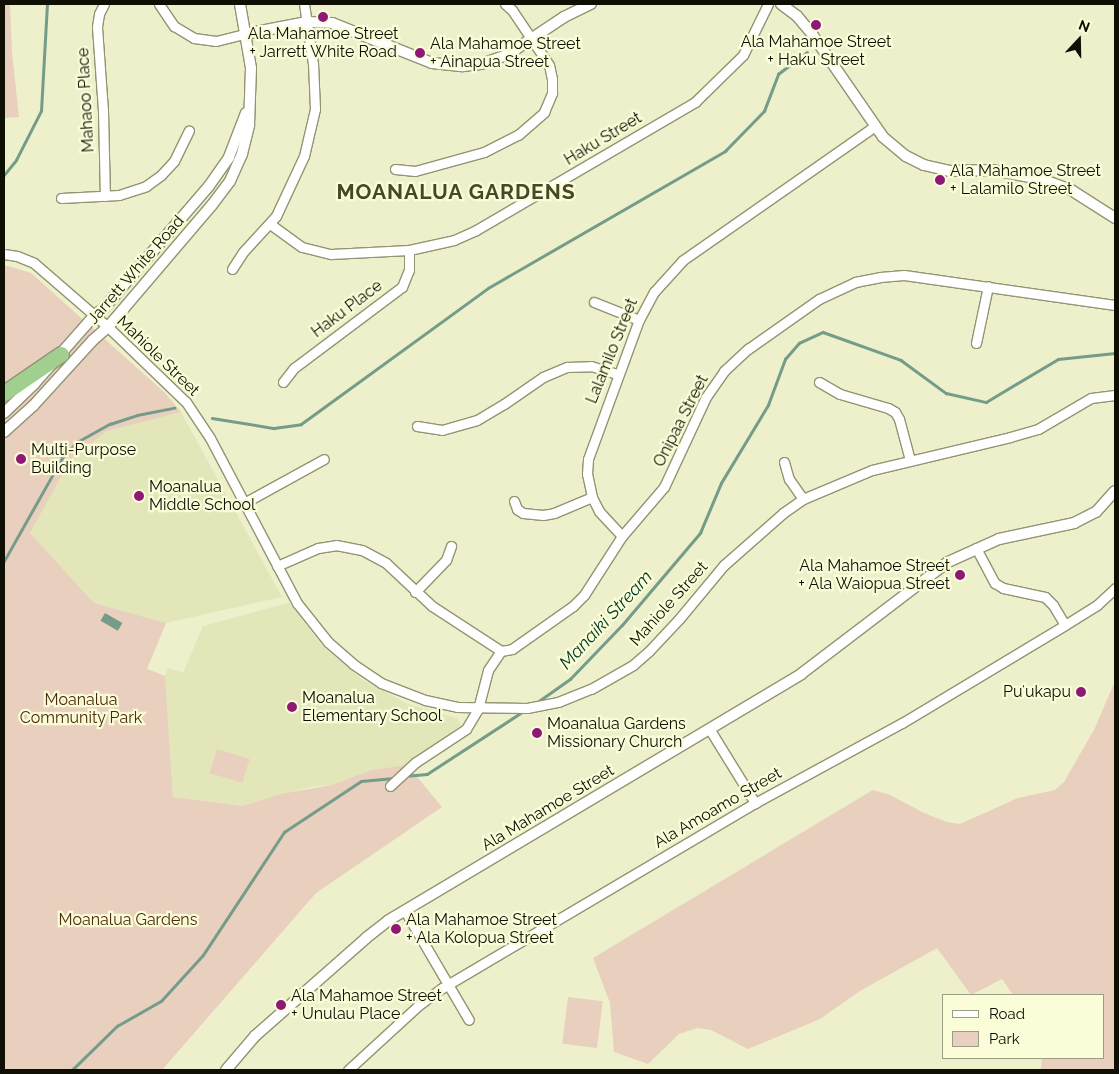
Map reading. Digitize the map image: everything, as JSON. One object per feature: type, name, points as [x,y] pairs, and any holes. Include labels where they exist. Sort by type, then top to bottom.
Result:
[{"type":"highway","points":[[4,393],[61,354]]},
{"type":"street","name":"Mahaoo Place","points":[[104,4],[99,14],[97,27],[103,120],[105,196]]},
{"type":"street","points":[[159,4],[174,26],[194,38],[216,41],[307,22],[338,24],[420,60],[452,67],[490,62],[507,55],[564,17],[591,4]]},
{"type":"street","name":"Jarrett White Road","points":[[4,432],[33,406],[108,327],[225,188],[234,172],[245,143],[251,68],[240,4]]},
{"type":"street","points":[[232,269],[258,235],[270,224],[282,204],[304,156],[315,109],[314,64],[304,4]]},
{"type":"street","points":[[395,169],[415,171],[484,152],[509,141],[535,122],[548,106],[552,93],[552,79],[546,59],[512,10],[505,4]]},
{"type":"street","name":"Haku Street","points":[[270,224],[302,247],[321,253],[409,250],[454,240],[476,230],[695,102],[743,55],[768,4]]},
{"type":"street","points":[[781,4],[791,10],[812,34],[875,126],[898,151],[924,165],[949,171],[992,170],[1041,179],[1077,194],[1115,218]]},
{"type":"street","name":"Jarrett White Road","points":[[4,414],[26,394],[94,316],[104,308],[216,177],[233,150],[249,103]]},
{"type":"street","name":"Lalamilo Street","points":[[622,536],[599,511],[592,497],[588,481],[588,459],[639,320],[654,292],[683,260],[875,126]]},
{"type":"street","points":[[60,198],[128,193],[154,181],[174,161],[189,130]]},
{"type":"street","name":"Haku Place","points":[[283,382],[294,368],[402,287],[409,270],[409,250]]},
{"type":"street","name":"Mahiole Street","points":[[4,254],[17,256],[34,264],[108,327],[186,402],[206,431],[297,602],[317,630],[341,654],[367,674],[394,689],[425,700],[478,709],[527,708],[558,702],[591,689],[619,674],[665,636],[735,554],[783,513],[803,499],[857,475],[910,460],[1010,438],[1038,429],[1091,398],[1115,395]]},
{"type":"street","name":"Onipaa Street","points":[[501,651],[512,649],[579,601],[622,536],[668,480],[706,397],[724,371],[748,349],[819,300],[855,282],[892,275],[916,276],[1115,305]]},
{"type":"street","points":[[976,343],[988,286]]},
{"type":"street","points":[[594,302],[639,320]]},
{"type":"street","points":[[417,426],[442,430],[477,420],[543,377],[567,367],[590,366],[618,374]]},
{"type":"street","points":[[819,382],[840,394],[888,408],[895,412],[899,419],[910,460]]},
{"type":"street","points":[[244,503],[324,459]]},
{"type":"street","points":[[784,462],[789,479],[803,499]]},
{"type":"street","name":"Ala Mahamoe Street","points":[[226,1070],[255,1036],[366,938],[405,911],[801,674],[936,570],[976,548],[1011,535],[1074,523],[1096,512],[1115,491]]},
{"type":"street","points":[[514,501],[517,509],[523,513],[543,515],[560,511],[592,497]]},
{"type":"street","points":[[415,592],[446,560],[452,546]]},
{"type":"street","points":[[277,566],[318,548],[354,547],[371,553],[386,563],[415,592],[501,651],[485,678],[478,709],[466,729],[411,767],[390,786]]},
{"type":"street","points":[[976,548],[995,583],[1003,588],[1045,597],[1053,605],[1065,625]]},
{"type":"street","name":"Ala Amoamo Street","points":[[348,1070],[420,1004],[448,985],[755,803],[902,723],[1097,605],[1115,588]]},
{"type":"street","points":[[710,730],[755,803]]},
{"type":"street","points":[[405,911],[469,1020]]},
{"type":"shaded area","name":"Moanalua Middle School","points":[[181,412],[282,597],[166,623],[94,603],[30,533],[71,459],[106,431]]},
{"type":"shaded area","name":"Moanalua Elementary School","points":[[289,603],[323,647],[363,680],[408,704],[457,718],[461,725],[407,765],[371,770],[332,785],[316,786],[280,794],[243,806],[173,797],[165,676],[168,668],[183,673],[203,626]]},
{"type":"shaded area","points":[[105,613],[122,623],[118,631],[100,621]]},
{"type":"green space","points":[[4,4],[10,4],[12,52],[19,117],[4,118]]},
{"type":"green space","points":[[4,265],[31,273],[165,393],[181,412],[107,431],[71,459],[30,533],[94,603],[166,623],[147,669],[165,676],[173,797],[243,806],[280,794],[332,785],[371,770],[407,765],[442,807],[316,893],[162,1070],[4,1070]]},
{"type":"green space","points":[[1115,681],[1115,1070],[1041,1070],[1042,1059],[1104,1059],[1104,994],[1012,994],[1002,979],[970,994],[937,948],[860,991],[820,1019],[748,1049],[711,1030],[697,1028],[679,1034],[648,1064],[614,1052],[610,1003],[593,958],[873,790],[890,795],[924,813],[947,822],[960,824],[1018,798],[1055,790],[1064,782],[1095,728]]},
{"type":"green space","points":[[217,749],[250,759],[242,783],[210,773]]},
{"type":"green space","points":[[568,997],[603,1001],[597,1048],[562,1044]]},
{"type":"waterway","points":[[4,175],[16,160],[41,111],[47,4]]},
{"type":"waterway","points":[[212,418],[274,428],[301,424],[488,288],[725,151],[764,111],[778,74],[807,52]]},
{"type":"waterway","name":"Manaiki Stream","points":[[536,703],[570,679],[622,625],[700,533],[721,483],[768,405],[785,359],[799,343],[823,332],[901,360],[946,393],[986,402],[1058,359],[1115,353]]},
{"type":"waterway","points":[[4,561],[62,458],[77,442],[110,424],[137,415],[174,408]]},
{"type":"waterway","name":"Manaiki Stream","points":[[404,776],[427,774],[525,710]]},
{"type":"waterway","name":"Manaiki Stream","points":[[72,1070],[117,1026],[161,1001],[203,955],[284,832],[361,781],[394,778]]},
{"type":"place","name":"Ala Mahamoe Street + Jarrett White Road","points":[[323,17]]},
{"type":"place","name":"Ala Mahamoe Street + Haku Street","points":[[816,25]]},
{"type":"place","name":"Ala Mahamoe Street + Ainapua Street","points":[[420,53]]},
{"type":"place","name":"Ala Mahamoe Street + Lalamilo Street","points":[[940,180]]},
{"type":"place","name":"Multi-Purpose Building","points":[[21,459]]},
{"type":"place","name":"Moanalua Middle School","points":[[139,496]]},
{"type":"place","name":"Ala Mahamoe Street + Ala Waiopua Street","points":[[960,575]]},
{"type":"place","name":"Puʻukapu","points":[[1081,692]]},
{"type":"place","name":"Moanalua Elementary School","points":[[292,707]]},
{"type":"place","name":"Moanalua Gardens Missionary Church","points":[[537,733]]},
{"type":"place","name":"Ala Mahamoe Street + Ala Kolopua Street","points":[[396,929]]},
{"type":"place","name":"Ala Mahamoe Street + Unulau Place","points":[[281,1005]]},
{"type":"district","name":"MOANALUA GARDENS","points":[[456,192]]},
{"type":"park label","name":"Moanalua Community Park","points":[[81,709]]},
{"type":"park label","name":"Moanalua Gardens","points":[[128,920]]}]
